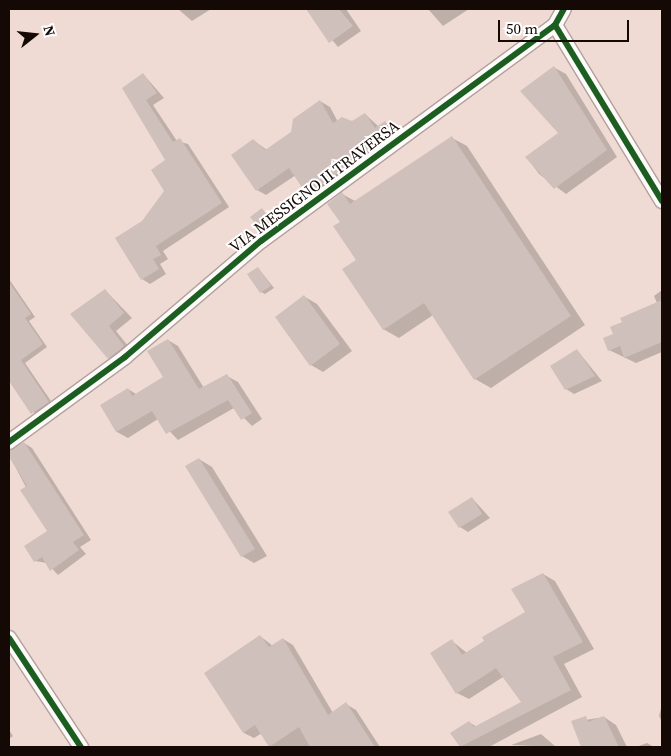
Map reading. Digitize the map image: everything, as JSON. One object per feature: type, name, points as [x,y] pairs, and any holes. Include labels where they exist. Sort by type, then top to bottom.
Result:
[{"type":"street","name":"VIA MESSIGNO II TRAVERSA","points":[[9,442],[125,357],[261,240],[555,25],[564,9]]},
{"type":"street","points":[[555,25],[662,201]]},
{"type":"street","points":[[9,638],[81,747]]},
{"type":"building","points":[[306,9],[339,9],[353,26],[329,43]]},
{"type":"building","points":[[554,66],[607,150],[554,189],[525,157],[558,133],[520,91]]},
{"type":"building","points":[[143,73],[157,93],[146,100],[173,142],[180,138],[222,203],[156,246],[161,255],[153,259],[159,269],[141,280],[115,238],[142,221],[164,191],[151,170],[165,160],[122,88]]},
{"type":"building","points":[[320,100],[333,123],[342,117],[352,121],[365,113],[375,128],[385,121],[393,133],[307,195],[289,168],[256,191],[231,155],[253,139],[265,150],[291,132],[293,119]]},
{"type":"building","points":[[452,136],[571,316],[474,380],[424,303],[383,330],[342,269],[356,260],[333,226],[340,222],[327,204],[342,192],[350,204]]},
{"type":"building","points":[[262,208],[270,221],[259,228],[250,217]]},
{"type":"building","points":[[258,267],[271,286],[260,293],[247,274]]},
{"type":"building","points":[[9,282],[31,314],[25,318],[43,344],[21,360],[49,402],[31,414],[9,381]]},
{"type":"building","points":[[105,289],[124,313],[109,326],[124,346],[108,359],[70,314]]},
{"type":"building","points":[[304,295],[340,344],[310,366],[275,317]]},
{"type":"building","points":[[662,300],[662,342],[624,358],[620,346],[608,351],[603,338],[613,334],[610,327],[622,322],[620,318]]},
{"type":"building","points":[[168,339],[199,389],[227,374],[252,413],[241,420],[228,400],[166,434],[152,411],[116,432],[100,405],[128,388],[132,396],[163,377],[147,351]]},
{"type":"building","points":[[577,349],[595,376],[565,390],[550,366]]},
{"type":"building","points":[[24,442],[84,535],[73,542],[79,550],[50,571],[42,557],[34,562],[24,546],[47,531],[20,490],[27,486],[9,457],[9,451]]},
{"type":"building","points":[[199,458],[255,549],[241,557],[185,466]]},
{"type":"building","points":[[472,497],[482,514],[459,528],[448,512]]},
{"type":"building","points":[[543,573],[583,642],[553,657],[571,690],[460,747],[450,733],[469,721],[474,727],[521,702],[496,668],[456,694],[430,653],[452,639],[462,655],[484,641],[482,637],[525,612],[511,589]]},
{"type":"building","points":[[260,635],[269,647],[283,638],[328,715],[346,702],[375,747],[310,747],[299,727],[269,747],[255,725],[243,733],[204,673]]},
{"type":"building","points":[[586,716],[588,722],[604,716],[619,747],[581,747],[571,721]]},
{"type":"cycle path","points":[[9,442],[125,357],[261,241],[555,25],[564,9]]},
{"type":"cycle path","points":[[555,25],[662,201]]},
{"type":"cycle path","points":[[9,638],[81,747]]}]
